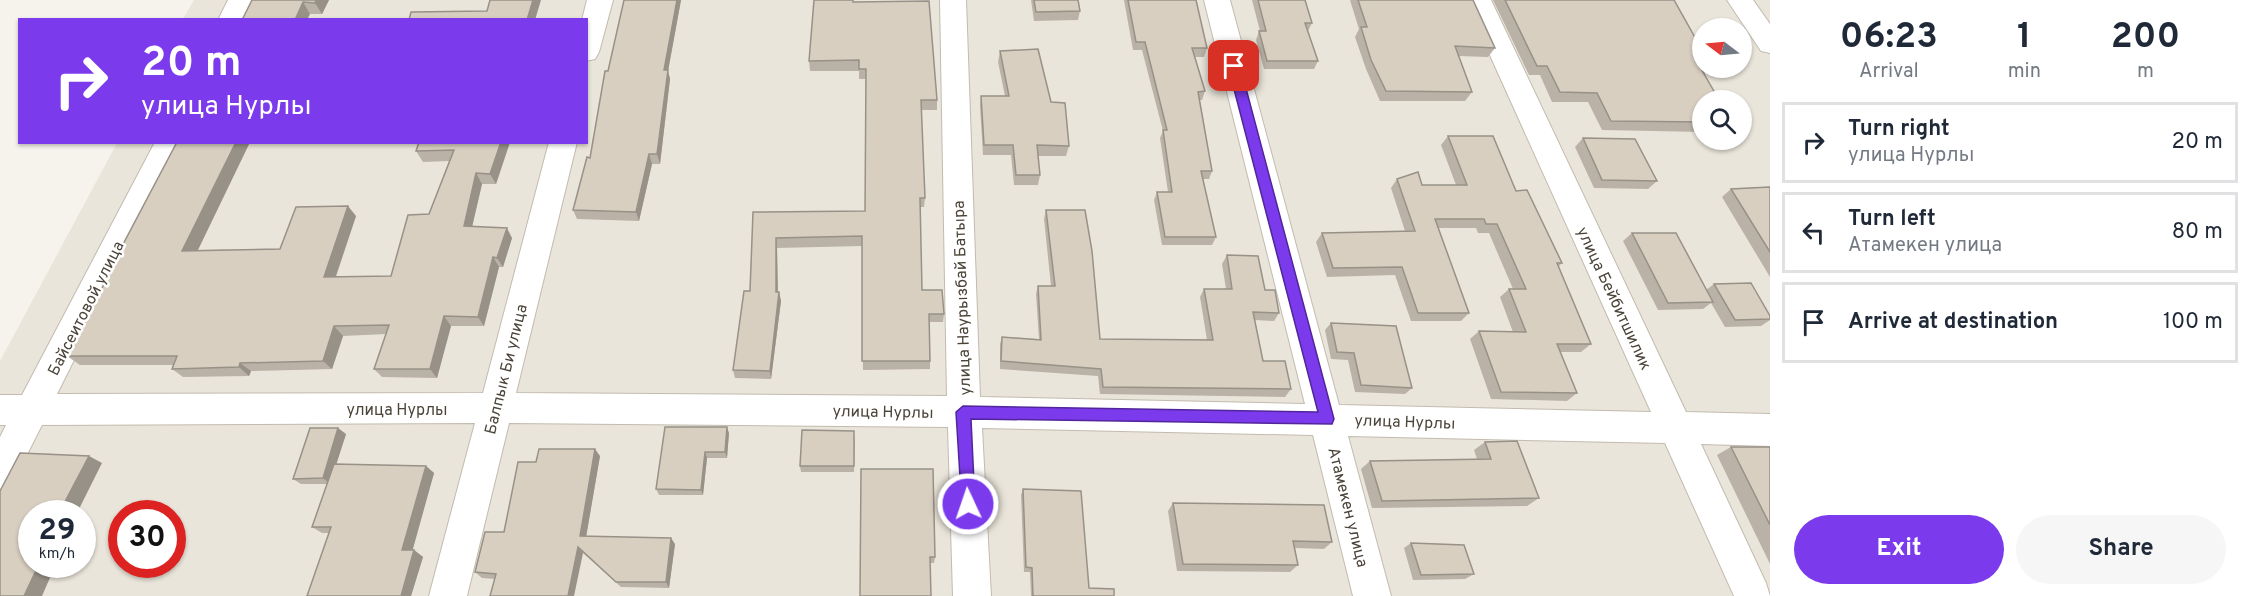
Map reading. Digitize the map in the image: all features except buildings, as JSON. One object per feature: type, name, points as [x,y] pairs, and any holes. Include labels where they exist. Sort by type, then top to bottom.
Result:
[{"type":"street","points":[[232,18],[241,0]]},
{"type":"street","points":[[588,45],[600,0]]},
{"type":"street","name":"улица Наурызбай Батыра","points":[[953,0],[963,412],[972,596]]},
{"type":"street","name":"Атамекен улица","points":[[1216,0],[1372,596]]},
{"type":"street","name":"улица Бейбитшилик","points":[[1478,0],[1754,596]]},
{"type":"street","points":[[1740,0],[1770,44]]},
{"type":"street","name":"Байсеитовой улица","points":[[0,472],[16,411],[168,144]]},
{"type":"street","name":"Балпык Би улица","points":[[448,596],[562,144]]},
{"type":"street","name":"улица Нурлы","points":[[16,411],[495,408],[963,412],[1327,419],[1676,430],[1770,430]]},
{"type":"shaded area","points":[[194,0],[1770,0],[1770,596],[0,596],[0,361],[116,144],[588,144],[588,18],[184,18]]},
{"type":"route","points":[[968,504],[963,412],[1327,419],[1234,66]]}]
